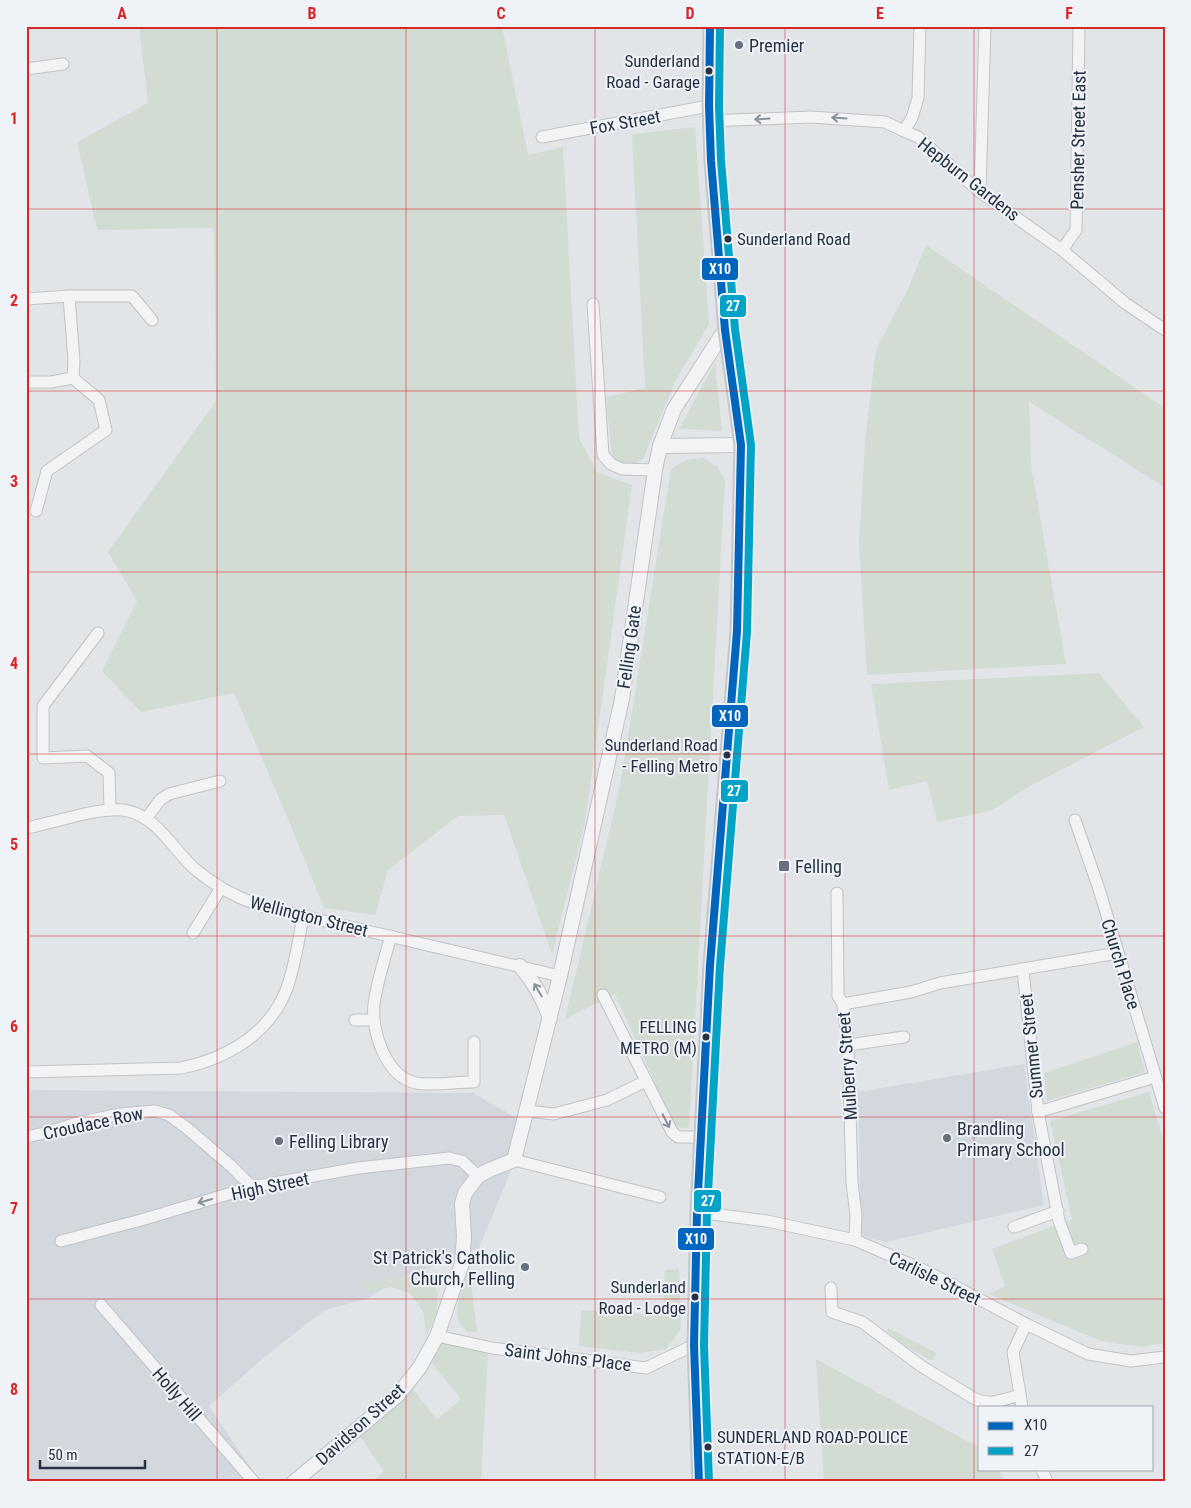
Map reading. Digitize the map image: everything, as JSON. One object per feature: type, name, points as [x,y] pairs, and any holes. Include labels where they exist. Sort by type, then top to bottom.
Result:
[{"type":"main road","points":[[698,1482],[694,1345],[697,1212],[710,965],[737,631],[741,445],[724,330],[709,114],[710,26]]},
{"type":"street","points":[[904,130],[912,118],[918,98],[920,26]]},
{"type":"street","points":[[980,192],[985,26]]},
{"type":"street","name":"Pensher Street East","points":[[1062,250],[1076,230],[1080,26]]},
{"type":"street","points":[[26,69],[63,64]]},
{"type":"street","name":"Hepburn Gardens","points":[[709,114],[811,117],[885,122],[904,130],[918,137],[980,192],[1062,250],[1125,303],[1165,330]]},
{"type":"street","name":"Fox Street","points":[[542,137],[709,114]]},
{"type":"street","points":[[26,299],[69,296],[132,296],[152,320]]},
{"type":"street","points":[[69,296],[74,361],[73,378]]},
{"type":"street","points":[[592,304],[604,455],[611,464],[622,469],[655,470]]},
{"type":"street","name":"Felling Gate","points":[[514,1160],[560,976],[622,699],[660,446],[674,409],[724,330]]},
{"type":"street","points":[[26,382],[51,382],[73,378]]},
{"type":"street","points":[[36,511],[47,471],[106,430],[99,400],[73,378]]},
{"type":"street","points":[[660,446],[741,445]]},
{"type":"street","points":[[98,633],[42,706],[43,758],[87,756],[109,773],[110,810]]},
{"type":"street","points":[[146,819],[160,800],[169,794],[220,781]]},
{"type":"street","name":"Wellington Street","points":[[26,828],[110,810],[124,810],[136,813],[157,827],[177,852],[195,869],[221,888],[248,902],[560,976]]},
{"type":"street","name":"Church Place","points":[[1075,820],[1099,889],[1165,1108]]},
{"type":"street","points":[[193,933],[221,888]]},
{"type":"street","name":"Mulberry Street","points":[[837,893],[838,996],[843,1004],[848,1045],[852,1183],[856,1215],[855,1240]]},
{"type":"street","points":[[26,1072],[181,1068],[216,1059],[235,1049],[252,1037],[266,1023],[283,996],[293,966],[303,916]]},
{"type":"street","points":[[391,936],[374,1004],[374,1020],[383,1053],[391,1067],[402,1077],[414,1083],[474,1082],[474,1042]]},
{"type":"street","points":[[843,1004],[911,992],[940,983],[1118,953]]},
{"type":"street","points":[[520,966],[532,980],[543,998],[550,1018]]},
{"type":"street","name":"Summer Street","points":[[1023,970],[1038,1112],[1059,1221],[1071,1253],[1082,1249]]},
{"type":"street","points":[[603,995],[672,1132],[678,1137],[702,1137]]},
{"type":"street","points":[[355,1020],[374,1020]]},
{"type":"street","points":[[848,1045],[904,1037]]},
{"type":"street","points":[[1038,1112],[1155,1077]]},
{"type":"street","points":[[527,1112],[554,1114],[607,1100],[646,1081]]},
{"type":"street","name":"Croudace Row","points":[[26,1137],[120,1114],[155,1111],[169,1115],[231,1166],[252,1187]]},
{"type":"street","name":"High Street","points":[[61,1241],[141,1220],[252,1187],[358,1168],[449,1158],[462,1161],[478,1176]]},
{"type":"street","points":[[478,1176],[514,1160],[660,1197]]},
{"type":"street","name":"Davidson Street","points":[[294,1482],[398,1396],[420,1367],[437,1336],[462,1263],[464,1237],[462,1204],[465,1193],[478,1176]]},
{"type":"street","points":[[1014,1227],[1058,1211]]},
{"type":"street","name":"Carlisle Street","points":[[697,1212],[767,1221],[855,1240],[928,1272],[1026,1324],[1088,1354],[1131,1361],[1165,1356]]},
{"type":"street","points":[[831,1288],[832,1312],[862,1322],[922,1366],[981,1402],[1021,1401],[1012,1352],[1026,1324]]},
{"type":"street","name":"Holly Hill","points":[[101,1305],[254,1482]]},
{"type":"street","name":"Saint Johns Place","points":[[437,1336],[492,1348],[646,1368],[694,1345]]},
{"type":"street","points":[[1042,1470],[1047,1482]]},
{"type":"shaded area","points":[[139,26],[502,26],[528,155],[563,147],[579,438],[597,472],[632,485],[585,822],[552,954],[504,815],[458,816],[388,870],[382,891],[383,895],[381,894],[375,915],[324,908],[234,693],[141,712],[102,671],[137,601],[108,552],[216,401],[214,228],[97,230],[77,142],[148,103]]},
{"type":"shaded area","points":[[695,127],[709,324],[675,382],[643,459],[632,464],[624,464],[612,459],[606,397],[645,388],[632,134]]},
{"type":"shaded area","points":[[926,245],[1165,408],[1165,487],[1029,402],[1031,465],[1066,664],[867,675],[859,543],[865,441],[876,349],[907,291]]},
{"type":"shaded area","points":[[715,363],[722,431],[679,429]]},
{"type":"shaded area","points":[[704,458],[717,466],[725,480],[689,1128],[675,1127],[615,994],[565,1019],[620,786],[671,469],[686,460]]},
{"type":"shaded area","points":[[1099,673],[1144,727],[1030,786],[991,811],[937,822],[927,781],[889,790],[871,684]]},
{"type":"shaded area","points":[[1137,1042],[1145,1072],[1047,1101],[1044,1073]]},
{"type":"shaded area","name":"Brandling Primary School","points":[[1024,1064],[1044,1205],[886,1242],[861,1235],[858,1092]]},
{"type":"shaded area","points":[[26,1090],[473,1093],[532,1127],[510,1173],[479,1248],[397,1280],[367,1299],[325,1310],[268,1354],[209,1406],[259,1480],[257,1482],[26,1482]]},
{"type":"shaded area","points":[[1149,1092],[1165,1146],[1165,1343],[1142,1347],[1101,1341],[989,1294],[1005,1286],[992,1249],[1072,1219],[1050,1121]]},
{"type":"shaded area","points":[[469,1263],[477,1332],[467,1332],[459,1323],[457,1314]]},
{"type":"shaded area","points":[[679,1269],[681,1329],[666,1349],[639,1353],[579,1346],[581,1310],[663,1316],[665,1270]]},
{"type":"shaded area","points":[[421,1275],[433,1280],[438,1293],[437,1312],[426,1337],[423,1311],[410,1293],[391,1287],[365,1293],[363,1282]]},
{"type":"shaded area","points":[[888,1328],[937,1353],[932,1361],[907,1347],[887,1331]]},
{"type":"shaded area","points":[[439,1340],[488,1350],[481,1482],[372,1482],[384,1471],[357,1432],[409,1384],[437,1420],[461,1399],[428,1358]]},
{"type":"shaded area","points":[[816,1359],[978,1447],[978,1470],[998,1470],[1006,1482],[824,1482]]},
{"type":"transit line","name":"X10","points":[[699,1482],[694,1345],[697,1212],[710,965],[737,631],[741,445],[725,330],[711,161],[709,106],[710,26]]},
{"type":"transit line","name":"27","points":[[709,1482],[704,1345],[707,1212],[720,966],[747,632],[751,445],[735,329],[721,160],[719,106],[720,26]]},
{"type":"place","name":"Premier","points":[[739,45]]},
{"type":"place","name":"Sunderland Road - Garage","points":[[709,71]]},
{"type":"place","name":"Sunderland Road","points":[[728,239]]},
{"type":"place","name":"Sunderland Road - Felling Metro","points":[[727,755]]},
{"type":"place","name":"Felling","points":[[784,866]]},
{"type":"place","name":"FELLING METRO (M)","points":[[706,1037]]},
{"type":"place","name":"Brandling Primary School","points":[[947,1138]]},
{"type":"place","name":"Felling Library","points":[[279,1141]]},
{"type":"place","name":"St Patrick's Catholic Church, Felling","points":[[525,1267]]},
{"type":"place","name":"Sunderland Road - Lodge","points":[[695,1297]]},
{"type":"place","name":"SUNDERLAND ROAD-POLICE STATION-E/B","points":[[708,1447]]}]
